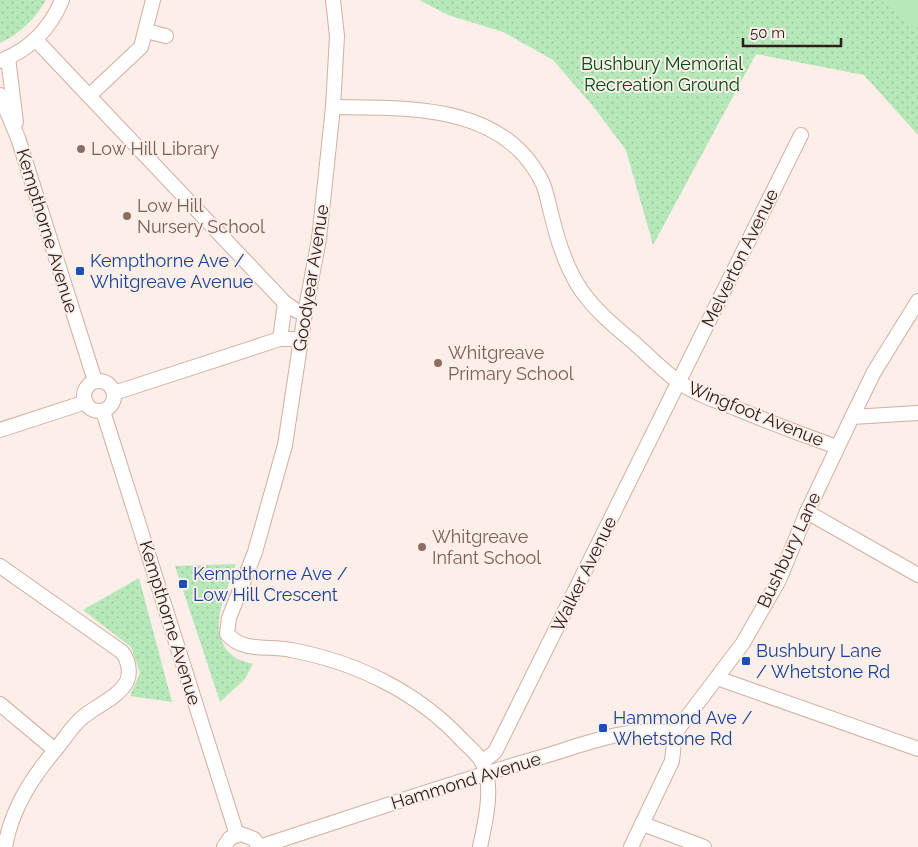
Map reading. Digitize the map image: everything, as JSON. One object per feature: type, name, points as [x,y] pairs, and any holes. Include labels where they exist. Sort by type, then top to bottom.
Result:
[{"type":"street","points":[[4,60],[36,40],[52,21],[62,0]]},
{"type":"street","points":[[90,96],[136,54],[141,47],[153,0]]},
{"type":"street","name":"Goodyear Avenue","points":[[332,0],[337,36],[333,107],[319,240],[300,339],[285,446],[255,552],[227,625],[227,634],[243,646],[290,649],[352,666],[378,678],[441,718],[484,767]]},
{"type":"street","points":[[146,31],[166,36]]},
{"type":"street","points":[[36,40],[285,303],[297,311],[305,313]]},
{"type":"street","name":"Kempthorne Avenue","points":[[4,60],[18,138]]},
{"type":"street","name":"Kempthorne Avenue","points":[[0,95],[18,138],[94,381]]},
{"type":"street","name":"Wingfoot Avenue","points":[[333,107],[392,108],[450,113],[499,134],[515,147],[530,164],[543,185],[558,243],[582,291],[617,328],[679,382],[709,398],[837,447]]},
{"type":"street","name":"Melverton Avenue","points":[[679,382],[801,134]]},
{"type":"street","name":"Bushbury Lane","points":[[675,732],[743,643],[779,580],[807,512],[874,372],[918,301]]},
{"type":"street","points":[[280,339],[285,303]]},
{"type":"street","points":[[114,393],[280,339],[300,339]]},
{"type":"street","points":[[94,381],[107,383],[114,393],[112,404],[103,411],[92,410],[86,402],[86,389],[94,381]]},
{"type":"street","name":"Walker Avenue","points":[[484,767],[495,752],[679,382]]},
{"type":"street","points":[[0,430],[86,402]]},
{"type":"street","name":"Kempthorne Avenue","points":[[103,411],[237,835]]},
{"type":"street","points":[[852,418],[918,413]]},
{"type":"street","points":[[807,512],[918,575]]},
{"type":"street","points":[[0,566],[122,652],[127,658],[128,679],[120,690],[81,718],[34,777],[19,802],[5,847]]},
{"type":"street","points":[[717,678],[918,750]]},
{"type":"street","points":[[0,704],[55,750]]},
{"type":"street","name":"Hammond Avenue","points":[[259,847],[484,767],[637,731],[658,730],[675,732]]},
{"type":"street","points":[[632,847],[672,761],[675,732]]},
{"type":"street","points":[[480,847],[486,807],[484,767]]},
{"type":"street","points":[[642,824],[704,847]]},
{"type":"street","points":[[224,847],[230,838],[237,835],[250,836],[259,847]]},
{"type":"green space","points":[[0,0],[46,0],[26,25],[0,43]]},
{"type":"green space","name":"Bushbury Memorial Recreation Ground","points":[[419,0],[918,0],[918,135],[864,75],[756,54],[653,245],[626,150],[592,105],[553,60],[503,32],[448,15]]},
{"type":"green space","points":[[883,0],[918,0],[918,28],[882,2]]},
{"type":"green space","points":[[236,564],[220,611],[220,635],[224,646],[232,655],[239,660],[253,664],[245,679],[220,702],[175,566]]},
{"type":"green space","points":[[139,578],[172,702],[130,696],[140,673],[131,647],[83,610]]},
{"type":"place","name":"Low Hill Library","points":[[81,149]]},
{"type":"place","name":"Low Hill Nursery School","points":[[127,216]]},
{"type":"place","name":"Kempthorne Ave / Whitgreave Avenue","points":[[80,271]]},
{"type":"place","name":"Whitgreave Primary School","points":[[438,363]]},
{"type":"place","name":"Whitgreave Infant School","points":[[422,547]]},
{"type":"place","name":"Kempthorne Ave / Low Hill Crescent","points":[[183,584]]},
{"type":"place","name":"Bushbury Lane / Whetstone Rd","points":[[746,661]]},
{"type":"place","name":"Hammond Ave / Whetstone Rd","points":[[603,728]]}]
